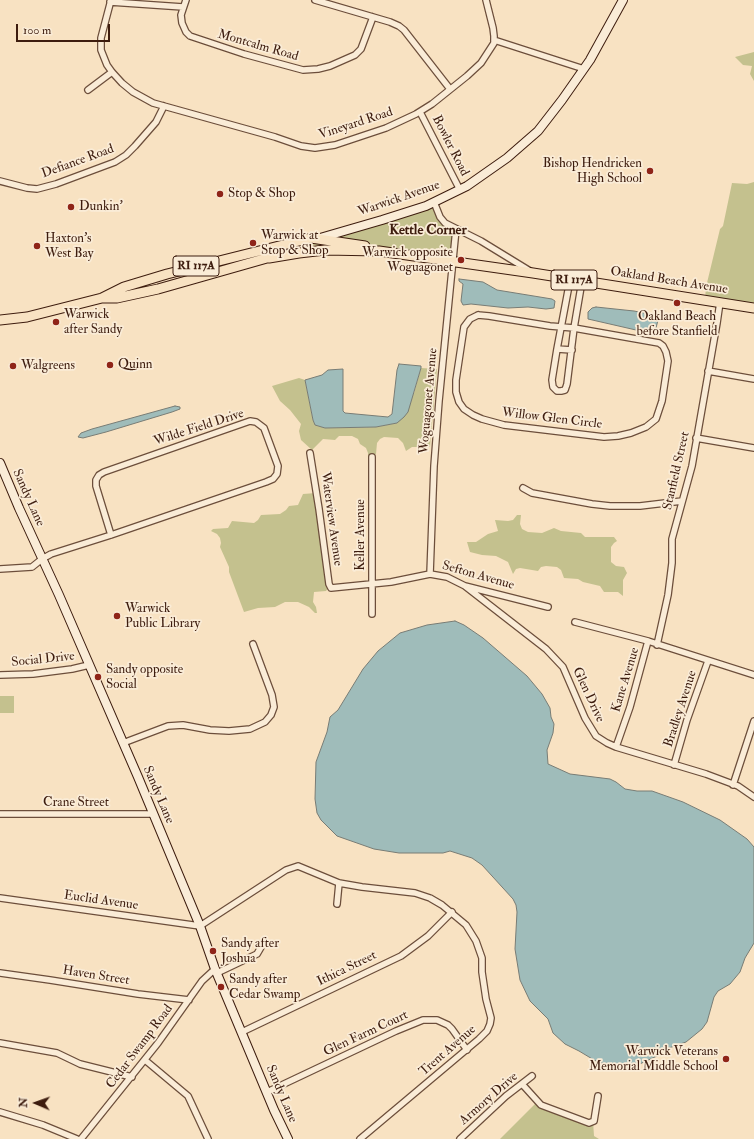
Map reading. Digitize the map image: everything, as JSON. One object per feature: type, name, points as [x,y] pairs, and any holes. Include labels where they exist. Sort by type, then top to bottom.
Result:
[{"type":"main road","name":"Warwick Avenue","points":[[0,320],[26,317],[102,298],[124,287],[167,274],[382,220],[434,202],[460,190],[497,166],[528,141],[547,121],[584,69],[623,0]]},
{"type":"main road","name":"Warwick Avenue","points":[[102,298],[117,298],[158,289],[269,258],[312,244],[315,238]]},
{"type":"main road","name":"Oakland Beach Avenue","points":[[315,238],[362,245],[393,253]]},
{"type":"main road","name":"Oakland Beach Avenue","points":[[269,258],[326,250],[379,251],[533,273],[754,308]]},
{"type":"main road","name":"Sandy Lane","points":[[0,463],[123,743],[200,926],[216,971],[288,1139]]},
{"type":"street","points":[[111,1],[183,7],[186,0]]},
{"type":"street","points":[[315,0],[394,24],[404,30],[450,90]]},
{"type":"street","points":[[486,0],[492,20],[494,40],[584,69]]},
{"type":"street","name":"Vineyard Road","points":[[111,1],[104,23],[101,43],[104,57],[112,72],[133,92],[153,103],[301,146],[315,148],[335,145],[386,128],[420,112],[450,90],[481,63],[493,46],[494,40]]},
{"type":"street","name":"Montcalm Road","points":[[183,7],[181,15],[182,23],[186,32],[190,36],[237,52],[303,70],[318,69],[330,66],[355,55],[361,49],[373,17]]},
{"type":"street","points":[[88,90],[112,72]]},
{"type":"street","name":"Defiance Road","points":[[0,181],[37,189],[56,184],[115,162],[126,155],[135,146],[156,122],[164,106]]},
{"type":"street","name":"Bowler Road","points":[[420,112],[460,190]]},
{"type":"street","name":"Oakland Beach Avenue","points":[[434,202],[440,217],[445,223],[481,241],[533,273]]},
{"type":"street","name":"Woguagonet Avenue","points":[[430,574],[434,466],[456,229]]},
{"type":"street","points":[[570,280],[552,380],[553,387],[561,391],[565,390],[567,384],[582,281]]},
{"type":"street","name":"Stanfield Street","points":[[657,645],[668,595],[672,563],[672,542],[692,466],[708,371],[718,323],[720,302]]},
{"type":"street","name":"Willow Glen Circle","points":[[478,315],[574,328],[650,340],[663,346],[668,356],[667,370],[660,411],[652,423],[631,433],[604,437],[504,425],[473,415],[464,409],[459,402],[456,380],[463,332],[465,325],[470,319],[478,315]]},
{"type":"street","points":[[557,349],[572,350]]},
{"type":"street","points":[[708,371],[754,379]]},
{"type":"street","name":"Wilde Field Drive","points":[[0,569],[32,567],[51,554],[111,535],[273,479],[277,474],[278,466],[264,428],[256,422],[250,421],[99,475],[96,480],[96,486],[111,535]]},
{"type":"street","points":[[696,438],[754,448]]},
{"type":"street","name":"Waterview Avenue","points":[[310,453],[329,584],[331,588]]},
{"type":"street","name":"Keller Avenue","points":[[372,457],[372,614]]},
{"type":"street","points":[[523,488],[543,495],[610,506],[640,506],[682,501]]},
{"type":"street","name":"Sefton Avenue","points":[[331,588],[372,584],[430,574],[447,577],[465,586],[548,606]]},
{"type":"street","name":"Glen Drive","points":[[465,586],[556,658],[566,671],[593,733],[616,747],[706,774],[733,785],[754,797]]},
{"type":"street","points":[[575,622],[648,641],[754,675]]},
{"type":"street","name":"Kane Avenue","points":[[616,747],[630,707],[648,641]]},
{"type":"street","points":[[123,743],[168,726],[183,725],[210,730],[229,731],[250,729],[265,722],[271,716],[274,707],[272,695],[253,644]]},
{"type":"street","name":"Bradley Avenue","points":[[674,765],[687,720],[708,661]]},
{"type":"street","name":"Social Drive","points":[[0,675],[33,674],[72,669],[89,665]]},
{"type":"street","points":[[733,785],[754,721]]},
{"type":"street","name":"Crane Street","points":[[0,814],[153,814]]},
{"type":"street","name":"Trent Avenue","points":[[200,926],[286,870],[298,866],[339,883],[421,894],[435,900],[452,912],[466,925],[472,933],[482,958],[482,972],[486,999],[491,1018],[487,1031],[467,1050],[360,1139]]},
{"type":"street","points":[[336,904],[339,883]]},
{"type":"street","name":"Euclid Avenue","points":[[0,898],[200,926]]},
{"type":"street","name":"Ithica Street","points":[[242,1032],[400,956],[428,936],[452,912]]},
{"type":"street","name":"Cedar Swamp Road","points":[[82,1139],[145,1060],[202,981],[216,971],[257,954],[264,942]]},
{"type":"street","name":"Haven Street","points":[[0,973],[138,994],[189,1000]]},
{"type":"street","name":"Glen Farm Court","points":[[267,1092],[396,1031],[423,1020],[432,1020],[444,1023],[452,1029],[467,1050]]},
{"type":"street","points":[[0,1043],[57,1052],[80,1064],[132,1077]]},
{"type":"street","points":[[145,1060],[188,1096],[208,1139]]},
{"type":"street","name":"Armory Drive","points":[[460,1139],[506,1096],[532,1076]]},
{"type":"street","points":[[522,1084],[541,1105],[589,1123],[594,1121],[598,1096]]},
{"type":"street","points":[[0,1112],[44,1125],[77,1139]]},
{"type":"shaded area","points":[[754,52],[754,81],[750,74],[752,66],[743,65],[735,57]]},
{"type":"shaded area","points":[[754,182],[754,308],[705,299],[706,287],[720,229],[723,226],[732,183],[747,184]]},
{"type":"shaded area","points":[[431,206],[438,217],[454,228],[453,261],[370,249],[310,245]]},
{"type":"shaded area","points":[[421,368],[437,369],[430,447],[412,447],[406,451],[403,443],[398,438],[384,437],[377,443],[376,454],[372,457],[373,468],[368,462],[368,453],[366,448],[360,444],[358,439],[352,436],[339,436],[335,440],[323,439],[312,450],[301,440],[299,431],[301,424],[290,410],[280,401],[272,386],[299,378],[305,380],[315,425],[325,428],[376,427],[397,423],[414,393]]},
{"type":"shaded area","points":[[316,493],[329,587],[326,591],[314,592],[313,602],[317,613],[298,602],[285,602],[275,607],[258,608],[244,612],[229,572],[229,567],[220,547],[220,538],[217,534],[211,531],[213,529],[228,528],[232,521],[254,523],[261,515],[280,514],[289,506],[298,505],[303,494]]},
{"type":"shaded area","points":[[517,515],[521,515],[520,524],[522,529],[528,532],[542,533],[554,528],[561,531],[581,533],[585,537],[614,537],[617,541],[611,547],[611,562],[616,566],[624,567],[627,573],[623,580],[623,596],[618,592],[604,592],[600,586],[583,582],[578,579],[564,578],[561,570],[557,567],[541,567],[538,571],[520,568],[516,569],[513,574],[508,562],[496,556],[470,552],[467,542],[476,542],[488,534],[498,531],[495,520],[513,520]]},
{"type":"shaded area","points":[[0,696],[14,696],[14,713],[0,713]]},
{"type":"shaded area","points":[[537,1102],[585,1121],[593,1121],[594,1136],[599,1139],[500,1139]]},
{"type":"water","points":[[459,279],[483,282],[497,290],[552,299],[555,301],[554,308],[508,308],[471,304],[463,305],[461,301],[463,284],[459,281]]},
{"type":"water","points":[[596,307],[634,311],[659,316],[656,328],[650,331],[636,330],[588,319],[588,312],[592,308]]},
{"type":"water","points":[[399,364],[421,366],[421,368],[408,412],[397,423],[376,427],[325,428],[315,425],[305,380],[322,375],[328,370],[343,369],[343,411],[345,413],[388,417],[392,414]]},
{"type":"water","points":[[175,406],[180,407],[180,409],[106,432],[83,438],[78,437],[81,433],[92,429]]},
{"type":"water","points":[[455,621],[464,625],[483,638],[527,676],[542,694],[550,708],[551,717],[554,724],[553,733],[547,750],[548,764],[570,774],[610,779],[625,789],[652,791],[683,802],[720,820],[747,839],[754,847],[754,943],[745,958],[740,972],[730,984],[718,991],[714,997],[707,1022],[702,1029],[686,1042],[666,1049],[657,1056],[631,1068],[621,1069],[614,1064],[600,1063],[565,1044],[553,1033],[548,1019],[530,1001],[520,980],[515,949],[516,905],[513,899],[482,865],[472,858],[450,851],[443,853],[399,853],[374,849],[337,836],[321,820],[317,813],[315,799],[316,762],[327,732],[330,717],[338,710],[363,669],[378,651],[400,633],[427,625]]},
{"type":"place","name":"Bishop Hendricken High School","points":[[650,171]]},
{"type":"place","name":"Stop & Shop","points":[[220,194]]},
{"type":"place","name":"Dunkin'","points":[[71,207]]},
{"type":"place","name":"Warwick at Stop & Shop","points":[[253,243]]},
{"type":"place","name":"Haxton's West Bay","points":[[37,246]]},
{"type":"place","name":"Warwick opposite Woguagonet","points":[[461,260]]},
{"type":"place","name":"Oakland Beach before Stanfield","points":[[677,303]]},
{"type":"place","name":"Warwick after Sandy","points":[[56,322]]},
{"type":"place","name":"Quinn","points":[[110,365]]},
{"type":"place","name":"Walgreens","points":[[13,366]]},
{"type":"place","name":"Warwick Public Library","points":[[117,616]]},
{"type":"place","name":"Sandy opposite Social","points":[[98,677]]},
{"type":"place","name":"Sandy after Joshua","points":[[213,951]]},
{"type":"place","name":"Sandy after Cedar Swamp","points":[[221,987]]},
{"type":"place","name":"Warwick Veterans Memorial Middle School","points":[[726,1059]]},
{"type":"district","name":"Kettle Corner","points":[[428,231]]}]
